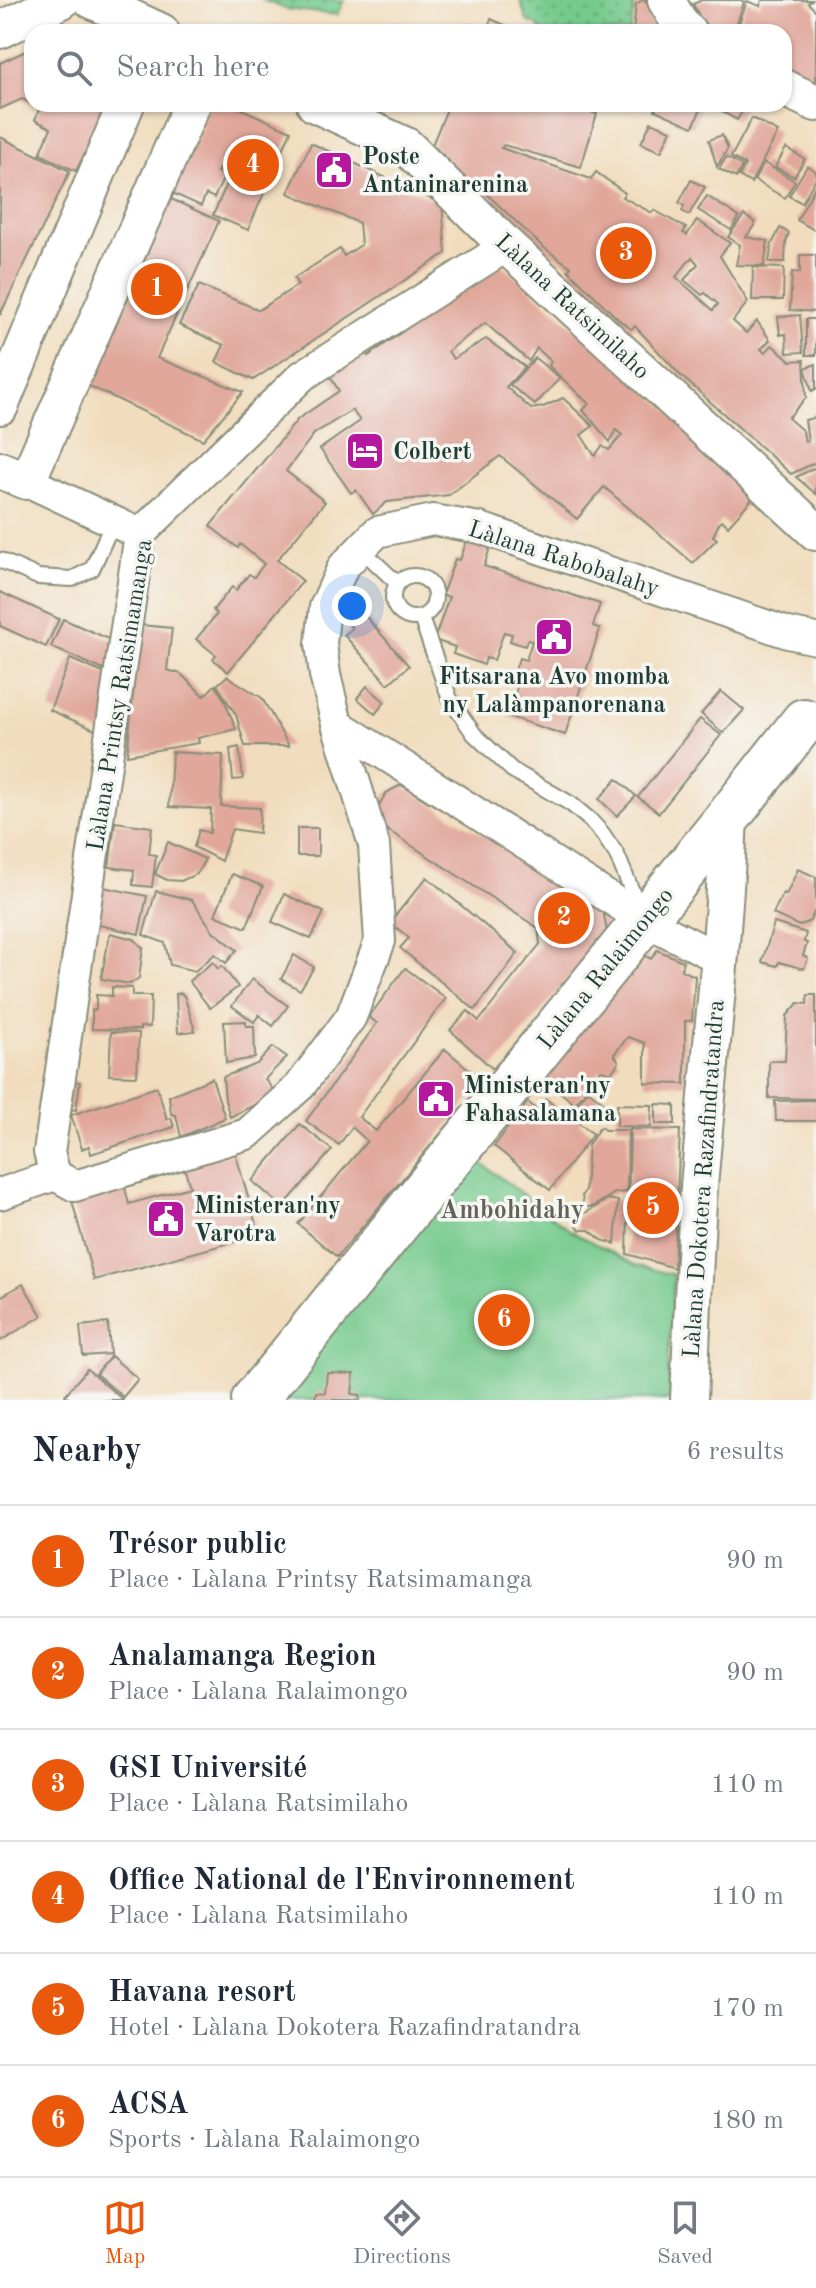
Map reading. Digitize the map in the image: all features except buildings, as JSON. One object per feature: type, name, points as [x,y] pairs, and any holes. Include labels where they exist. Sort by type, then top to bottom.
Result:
[{"type":"main road","name":"Làlana Ralaimongo","points":[[254,1400],[804,721]]},
{"type":"street","points":[[0,30],[62,0]]},
{"type":"street","points":[[92,0],[143,24]]},
{"type":"street","points":[[666,0],[680,24]]},
{"type":"street","points":[[792,92],[816,103]]},
{"type":"street","points":[[0,406],[123,112]]},
{"type":"street","points":[[126,528],[14,475],[188,112]]},
{"type":"street","name":"Làlana Ratsimilaho","points":[[332,112],[406,146],[507,246],[816,532]]},
{"type":"street","name":"Làlana Printsy Ratsimamanga","points":[[55,1175],[49,1152],[126,528],[302,376],[507,246]]},
{"type":"street","name":"Làlana Rabobalahy","points":[[0,1194],[55,1175],[75,1186],[247,1134],[300,1086],[351,1017],[380,941],[374,845],[337,724],[321,644],[325,607],[343,567],[377,532],[433,520],[480,528],[788,633],[816,639]]},
{"type":"street","points":[[337,724],[644,920],[718,958]]},
{"type":"street","name":"Làlana Dokotera Razafindratandra","points":[[689,1400],[699,1191],[725,901],[729,816]]},
{"type":"lane","points":[[0,560],[38,577],[72,579],[92,569],[126,528]]},
{"type":"lane","points":[[361,549],[397,583]]},
{"type":"lane","points":[[408,576],[421,576],[432,584],[436,597],[432,610],[421,618],[407,618],[396,609],[392,596],[397,583],[408,576]]},
{"type":"lane","points":[[421,618],[450,699],[474,734],[512,770],[571,804],[596,826],[617,855],[644,920]]},
{"type":"green space","points":[[262,0],[344,0],[337,15],[286,9]]},
{"type":"green space","points":[[520,0],[635,0],[631,24],[534,24],[527,21]]},
{"type":"green space","points":[[477,1160],[571,1231],[635,1265],[674,1275],[668,1365],[671,1400],[274,1400]]},
{"type":"place","name":"Office National de l'Environnement","points":[[253,165]]},
{"type":"place","name":"Poste Antaninarenina","points":[[334,170]]},
{"type":"place","name":"GSI Université","points":[[626,253]]},
{"type":"place","name":"Trésor public","points":[[157,289]]},
{"type":"place","name":"Colbert","points":[[365,451]]},
{"type":"place","name":"Fitsarana Avo momba ny Lalàmpanorenana","points":[[554,637]]},
{"type":"place","name":"Analamanga Region","points":[[564,918]]},
{"type":"place","name":"Ministeran'ny Fahasalamana","points":[[436,1099]]},
{"type":"place","name":"Havana resort","points":[[653,1208]]},
{"type":"place","name":"Ministeran'ny Varotra","points":[[166,1219]]},
{"type":"place","name":"ACSA","points":[[504,1320]]},
{"type":"district","name":"Ambohidahy","points":[[512,1209]]}]
